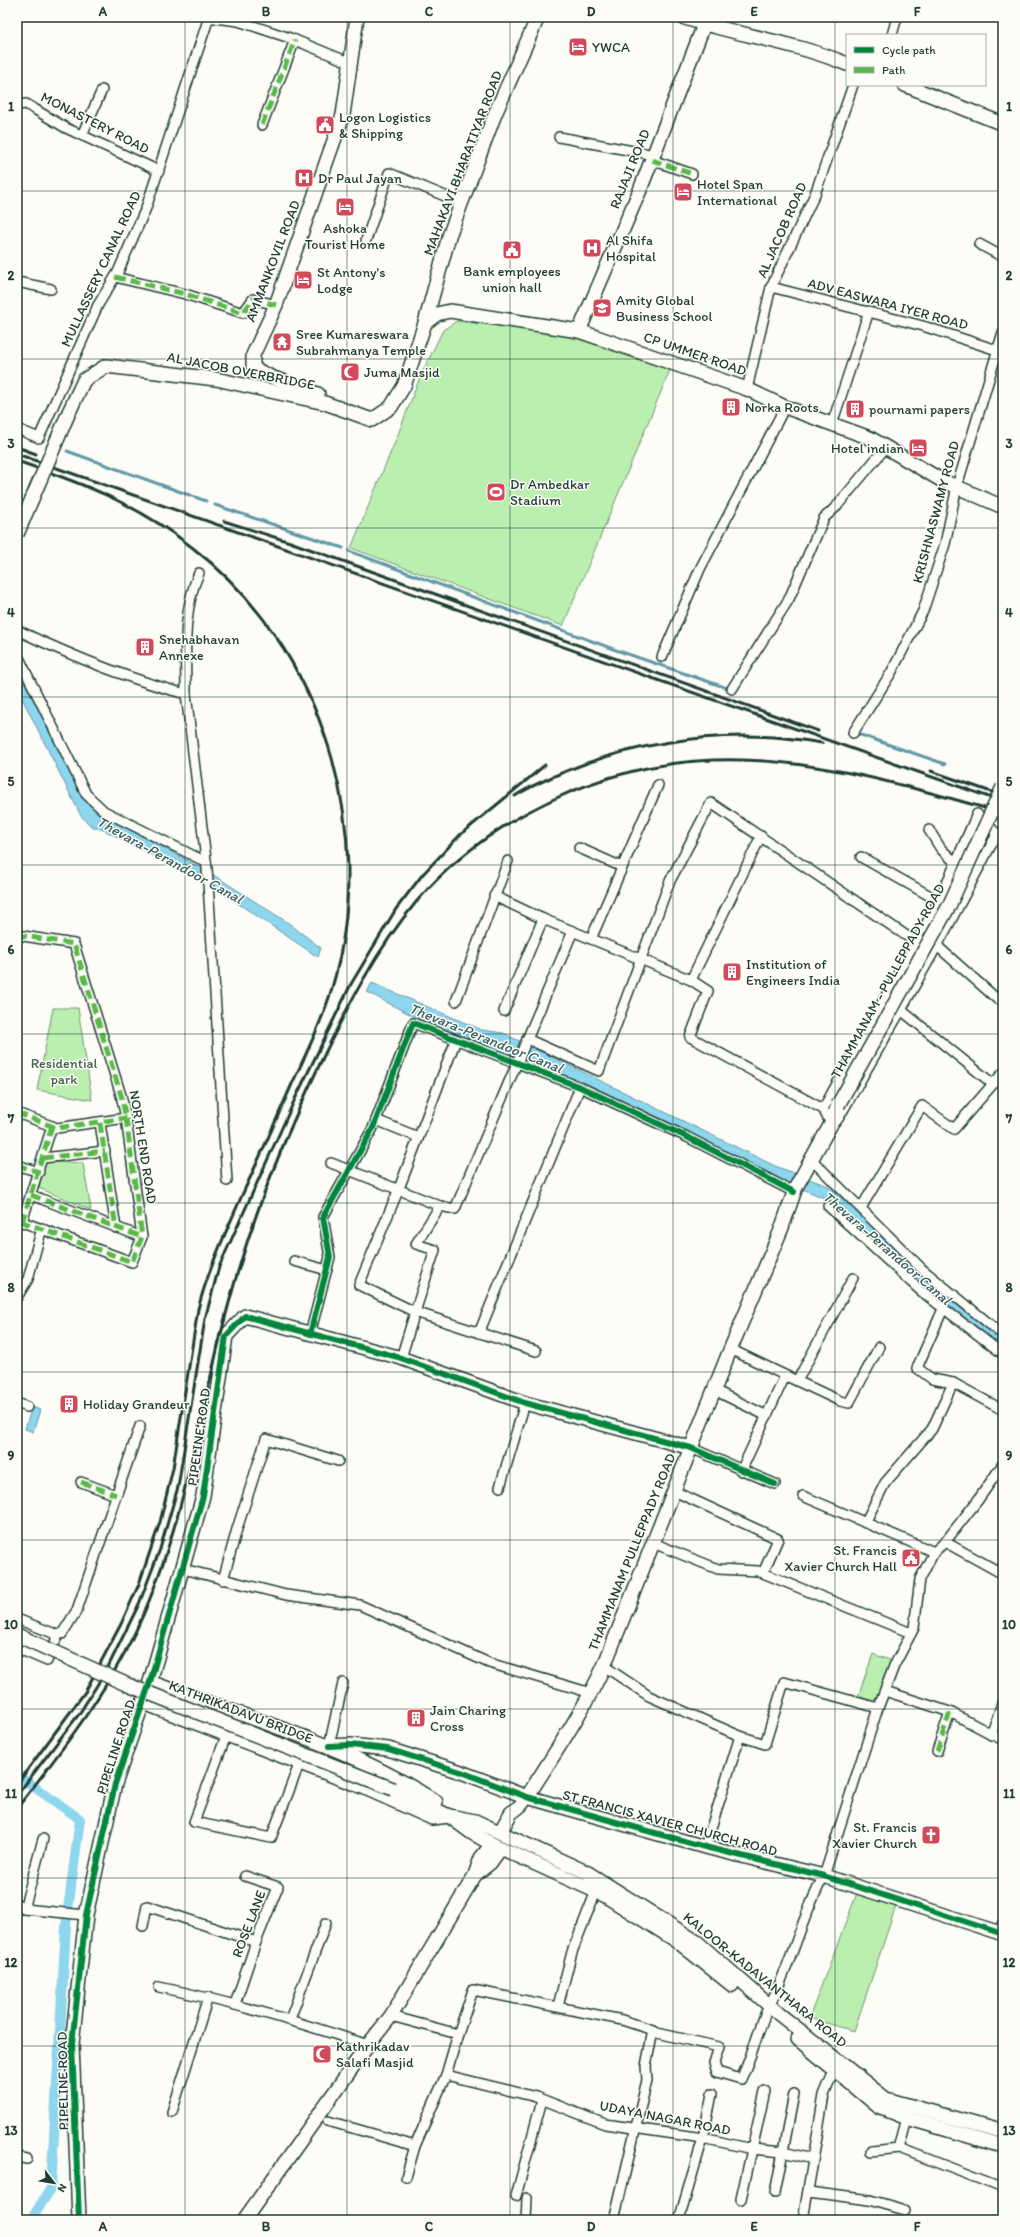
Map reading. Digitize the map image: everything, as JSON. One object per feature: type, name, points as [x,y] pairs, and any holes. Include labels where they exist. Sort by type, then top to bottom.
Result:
[{"type":"main road","name":"AMMANKOVIL ROAD","points":[[325,403],[319,395],[271,377],[253,368],[253,354],[276,305],[343,115],[357,17]]},
{"type":"main road","name":"MAHAKAVI BHARATIYAR ROAD","points":[[425,323],[449,236],[495,114],[538,17]]},
{"type":"main road","points":[[682,17],[705,21],[819,52],[846,64]]},
{"type":"main road","name":"RAJAJI ROAD","points":[[579,331],[653,158],[705,21]]},
{"type":"main road","points":[[908,86],[1003,124]]},
{"type":"main road","name":"CP UMMER ROAD","points":[[425,323],[437,314],[450,311],[579,331],[747,389],[785,407],[870,438],[942,480],[1003,507]]},
{"type":"main road","points":[[325,403],[372,420],[392,406],[404,386],[425,323]]},
{"type":"main road","name":"AL JACOB OVERBRIDGE","points":[[17,534],[84,380],[106,366],[216,379],[325,403]]},
{"type":"main road","name":"THAMMANAM - PULLEPPADY ROAD","points":[[795,1190],[802,1174],[831,1124],[843,1096],[951,901],[1003,787]]},
{"type":"main road","name":"THAMMANAM PULLEPPADY ROAD","points":[[504,1834],[591,1693],[604,1666],[730,1349],[781,1230],[795,1190]]},
{"type":"main road","name":"PIPELINE ROAD","points":[[79,2220],[72,2044],[82,1915],[115,1784],[144,1703],[203,1496],[226,1336],[245,1316],[310,1334]]},
{"type":"main road","points":[[310,1334],[401,1358],[525,1403],[691,1448]]},
{"type":"main road","name":"KATHRIKADAVU BRIDGE","points":[[17,1635],[128,1685],[393,1789],[449,1816]]},
{"type":"main road","points":[[150,1682],[329,1746],[404,1782],[438,1804],[449,1816]]},
{"type":"main road","points":[[144,1703],[226,1736],[296,1761],[432,1818],[449,1816]]},
{"type":"main road","points":[[296,1761],[302,1737]]},
{"type":"main road","name":"ST FRANCIS XAVIER CHURCH ROAD","points":[[329,1746],[350,1745],[388,1749],[461,1772],[523,1801],[824,1876],[1001,1930]]},
{"type":"main road","name":"KALOOR-KADAVANTHARA ROAD","points":[[449,1816],[475,1821],[588,1873],[668,1922],[697,1942],[768,2009]]},
{"type":"main road","name":"KALOOR-KADAVANTHARA ROAD","points":[[449,1816],[472,1833],[497,1846],[596,1891],[677,1941],[768,2009],[836,2066],[879,2107],[907,2118],[1003,2146]]},
{"type":"main road","points":[[244,2220],[368,2045],[391,2016],[475,1875],[490,1863],[497,1846]]},
{"type":"main road","name":"KALOOR-KADAVANTHARA ROAD","points":[[836,2066],[886,2099],[1003,2132]]},
{"type":"street","points":[[208,17],[238,21],[295,40],[351,63]]},
{"type":"street","name":"MULLASSERY CANAL ROAD","points":[[17,429],[40,438],[98,305],[114,277],[146,208],[208,17]]},
{"type":"street","points":[[892,34],[897,17]]},
{"type":"street","points":[[262,124],[295,40]]},
{"type":"street","name":"AL JACOB ROAD","points":[[747,389],[771,287],[815,194],[853,86]]},
{"type":"street","points":[[82,135],[102,90]]},
{"type":"street","name":"MONASTERY ROAD","points":[[17,105],[26,104],[82,135],[159,171]]},
{"type":"street","points":[[559,137],[653,158],[692,174]]},
{"type":"street","points":[[366,240],[389,173],[462,203]]},
{"type":"street","points":[[979,244],[1003,257]]},
{"type":"street","points":[[114,277],[185,294],[243,313],[253,299],[276,305]]},
{"type":"street","points":[[17,282],[51,289]]},
{"type":"street","name":"ADV EASWARA IYER ROAD","points":[[771,287],[923,326],[1000,351]]},
{"type":"street","points":[[832,424],[869,311]]},
{"type":"street","name":"KRISHNASWAMY ROAD","points":[[853,732],[891,673],[923,611],[945,544],[957,486],[1000,351],[1003,332]]},
{"type":"street","points":[[662,658],[700,569],[785,407]]},
{"type":"street","points":[[732,689],[789,599],[824,518],[836,507],[886,447]]},
{"type":"street","points":[[199,573],[194,584],[186,635],[186,694],[207,865],[227,1181]]},
{"type":"street","points":[[17,630],[104,668],[148,684],[186,694]]},
{"type":"street","points":[[17,654],[86,794],[104,812],[207,865]]},
{"type":"street","points":[[591,938],[658,785]]},
{"type":"street","points":[[526,1041],[598,1071],[670,882],[711,804],[761,836],[917,943]]},
{"type":"street","points":[[494,896],[543,919],[691,980],[708,991],[690,1037],[823,1109],[831,1124],[838,1119],[852,1097],[936,946],[1000,837],[977,814],[939,901],[917,943],[823,1109]]},
{"type":"street","points":[[929,830],[942,849],[956,864]]},
{"type":"street","points":[[691,980],[761,836]]},
{"type":"street","points":[[580,848],[622,867]]},
{"type":"street","points":[[862,857],[939,901]]},
{"type":"street","points":[[456,1001],[508,861]]},
{"type":"street","points":[[504,1011],[543,919]]},
{"type":"street","points":[[330,1163],[350,1169],[398,1191],[440,1206],[455,1209],[573,931]]},
{"type":"street","name":"NORTH END ROAD","points":[[17,935],[74,944],[122,1095],[142,1237],[132,1262],[42,1228]]},
{"type":"street","points":[[936,946],[997,999]]},
{"type":"street","points":[[901,1010],[993,1084]]},
{"type":"street","points":[[310,1334],[330,1257],[323,1217],[376,1120],[413,1024],[517,1060],[580,1087],[795,1190]]},
{"type":"street","points":[[456,1040],[398,1191],[359,1285],[416,1312],[536,1351]]},
{"type":"street","points":[[861,1208],[922,1106],[954,1129],[1003,1073]]},
{"type":"street","points":[[479,1333],[580,1087]]},
{"type":"street","points":[[17,1113],[57,1128],[100,1123],[126,1118]]},
{"type":"street","points":[[376,1120],[418,1137]]},
{"type":"street","points":[[100,1123],[116,1228]]},
{"type":"street","points":[[17,1297],[28,1279],[42,1228],[20,1221],[39,1172],[52,1126]]},
{"type":"street","points":[[43,1158],[105,1152]]},
{"type":"street","points":[[811,1159],[922,1270],[1003,1335]]},
{"type":"street","points":[[17,1165],[39,1172]]},
{"type":"street","points":[[31,1195],[142,1237]]},
{"type":"street","points":[[401,1358],[435,1250],[416,1244],[440,1206]]},
{"type":"street","points":[[828,1206],[943,1309],[1003,1354]]},
{"type":"street","points":[[294,1261],[326,1270]]},
{"type":"street","points":[[797,1381],[854,1278]]},
{"type":"street","points":[[943,1309],[917,1368],[932,1379],[953,1383],[1003,1410]]},
{"type":"street","points":[[730,1349],[840,1401],[849,1403],[879,1346]]},
{"type":"street","points":[[741,1471],[786,1376]]},
{"type":"street","points":[[865,1523],[885,1483],[932,1429],[953,1383]]},
{"type":"street","points":[[714,1390],[767,1416]]},
{"type":"street","points":[[500,1487],[525,1403]]},
{"type":"street","points":[[17,1404],[27,1407]]},
{"type":"street","points":[[17,1648],[47,1661],[58,1635],[62,1634],[77,1610],[140,1426]]},
{"type":"street","points":[[223,1580],[236,1529],[266,1439],[338,1461]]},
{"type":"street","points":[[691,1448],[741,1471],[775,1484]]},
{"type":"street","points":[[406,2177],[415,2146],[446,2075],[473,1990],[622,2020],[653,2030],[653,2032],[719,2047],[714,2063],[717,2072],[741,2079],[749,2063],[755,2038],[780,1986],[811,1898],[824,1876],[878,1708],[894,1666],[914,1628],[920,1579],[934,1552],[945,1542],[999,1479],[1003,1464]]},
{"type":"street","points":[[81,1482],[116,1495]]},
{"type":"street","points":[[674,1491],[778,1539],[763,1573]]},
{"type":"street","points":[[803,1496],[934,1552]]},
{"type":"street","points":[[653,1542],[718,1569],[763,1573],[911,1633]]},
{"type":"street","points":[[945,1542],[1003,1574]]},
{"type":"street","points":[[183,1569],[286,1595],[360,1605],[489,1663],[591,1693]]},
{"type":"street","points":[[17,1619],[58,1635]]},
{"type":"street","points":[[604,1666],[649,1696],[740,1736],[766,1744],[784,1682],[878,1708]]},
{"type":"street","points":[[329,1746],[343,1683]]},
{"type":"street","points":[[885,1691],[950,1712],[1003,1740]]},
{"type":"street","points":[[991,1734],[1003,1702]]},
{"type":"street","points":[[937,1751],[950,1712]]},
{"type":"street","points":[[226,1736],[194,1822],[271,1838],[296,1761]]},
{"type":"street","points":[[705,1847],[740,1736]]},
{"type":"street","points":[[43,1840],[20,1907],[55,1913],[82,1915]]},
{"type":"street","name":"ROSE LANE","points":[[235,2004],[256,1942],[278,1887],[245,1876]]},
{"type":"street","points":[[558,2006],[572,1952],[596,1891]]},
{"type":"street","points":[[142,1926],[147,1906],[256,1942]]},
{"type":"street","points":[[290,2019],[326,1923]]},
{"type":"street","points":[[159,1987],[208,1997],[290,2019],[368,2045]]},
{"type":"street","points":[[172,2112],[208,1997]]},
{"type":"street","points":[[391,2016],[458,2034]]},
{"type":"street","points":[[614,2220],[648,2080],[646,2066],[653,2032]]},
{"type":"street","points":[[803,2220],[809,2192],[824,2095],[836,2066]]},
{"type":"street","name":"UDAYA NAGAR ROAD","points":[[446,2075],[542,2100],[605,2124],[636,2130],[702,2138],[752,2149],[783,2152],[813,2159]]},
{"type":"street","points":[[741,2199],[765,2091]]},
{"type":"street","points":[[680,2220],[712,2094]]},
{"type":"street","points":[[775,2194],[794,2094]]},
{"type":"street","points":[[516,2196],[542,2100]]},
{"type":"street","points":[[899,2148],[907,2118]]},
{"type":"street","points":[[328,2121],[415,2146]]},
{"type":"street","points":[[871,2151],[899,2148],[1003,2188]]},
{"type":"street","points":[[17,2157],[27,2159]]},
{"type":"street","points":[[809,2192],[870,2200],[905,2210]]},
{"type":"street","points":[[526,2220],[527,2198]]},
{"type":"green space","name":"Dr Ambedkar Stadium","points":[[457,321],[537,330],[575,338],[670,370],[563,626],[351,548],[420,377],[443,330]]},
{"type":"green space","name":"Residential park","points":[[53,1008],[78,1008],[92,1100],[37,1090]]},
{"type":"green space","points":[[45,1162],[83,1163],[91,1210],[39,1188]]},
{"type":"green space","points":[[873,1654],[892,1661],[877,1703],[858,1696]]},
{"type":"green space","points":[[857,1893],[896,1906],[854,2031],[809,2018]]},
{"type":"water","name":"Thevara-Perandoor Canal","points":[[17,667],[43,716],[102,814],[212,874],[287,922],[321,948],[318,957],[215,888],[106,831],[91,826],[81,816],[17,688]]},
{"type":"water","name":"Thevara-Perandoor Canal","points":[[372,983],[482,1030],[503,1033],[775,1166],[828,1186],[1003,1339],[1003,1350],[914,1282],[829,1200],[774,1177],[579,1082],[415,1017],[367,992]]},
{"type":"water","points":[[32,1407],[40,1410],[33,1432],[25,1429]]},
{"type":"waterway","points":[[67,451],[206,501]]},
{"type":"waterway","points":[[215,505],[343,548]]},
{"type":"waterway","points":[[349,551],[616,650],[730,689]]},
{"type":"waterway","points":[[858,734],[945,764]]},
{"type":"waterway","points":[[17,1775],[80,1819],[66,1925],[51,2188],[31,2220]]},
{"type":"railway","points":[[17,447],[36,454]]},
{"type":"railway","points":[[17,454],[1003,802]]},
{"type":"railway","points":[[17,461],[109,496],[151,519],[172,532],[193,548],[238,589],[276,637],[306,690],[328,747],[343,806],[348,867],[345,928],[332,988],[324,1012],[224,1236],[202,1294],[198,1309],[173,1468],[160,1522],[139,1584],[121,1624],[85,1692],[17,1784]]},
{"type":"railway","points":[[224,521],[290,542],[818,731]]},
{"type":"railway","points":[[515,796],[541,782],[587,763],[645,747],[703,738],[733,736],[792,739],[822,743]]},
{"type":"railway","points":[[17,1808],[55,1759],[107,1683],[137,1629],[149,1601],[175,1525],[195,1448],[212,1369],[240,1264],[259,1207],[304,1097],[350,1004],[374,961],[417,901],[446,871],[478,844],[513,821],[551,800],[590,784],[630,772],[672,764],[713,760],[750,760],[823,768],[860,775],[1003,813]]},
{"type":"railway","points":[[17,1795],[79,1714],[106,1671],[139,1604],[160,1549],[178,1487],[205,1319],[219,1267],[295,1099],[351,984],[396,909],[423,874],[460,835],[545,765]]},
{"type":"railway","points":[[931,771],[1003,796]]},
{"type":"marked path","points":[[262,125],[295,40]]},
{"type":"marked path","points":[[652,160],[692,174]]},
{"type":"marked path","points":[[115,277],[185,294],[243,313],[253,299],[276,305]]},
{"type":"marked path","points":[[17,935],[74,944],[121,1095],[126,1118],[142,1237],[132,1262],[17,1220]]},
{"type":"marked path","points":[[17,1113],[57,1128],[126,1118]]},
{"type":"marked path","points":[[100,1123],[116,1228]]},
{"type":"marked path","points":[[22,1222],[52,1126]]},
{"type":"marked path","points":[[43,1158],[105,1151]]},
{"type":"marked path","points":[[17,1165],[39,1172]]},
{"type":"marked path","points":[[31,1195],[142,1237]]},
{"type":"marked path","points":[[81,1482],[116,1495]]},
{"type":"marked path","points":[[937,1751],[950,1712]]},
{"type":"cycle path","points":[[310,1334],[330,1257],[323,1217],[373,1128],[413,1023],[580,1087],[687,1137],[794,1192]]},
{"type":"cycle path","points":[[79,2220],[72,2044],[86,1915],[115,1784],[150,1682],[203,1496],[226,1336],[245,1316],[398,1357],[525,1403],[691,1448],[775,1484]]},
{"type":"cycle path","points":[[329,1746],[350,1745],[388,1749],[461,1772],[527,1797],[705,1847],[824,1876],[1003,1934]]},
{"type":"place","name":"YWCA","points":[[578,47]]},
{"type":"place","name":"Logon Logistics & Shipping","points":[[325,125]]},
{"type":"place","name":"Dr Paul Jayan","points":[[304,178]]},
{"type":"place","name":"Hotel Span International","points":[[683,192]]},
{"type":"place","name":"Ashoka Tourist Home","points":[[345,207]]},
{"type":"place","name":"Al Shifa Hospital","points":[[592,248]]},
{"type":"place","name":"Bank employees union hall","points":[[512,250]]},
{"type":"place","name":"St Antony's Lodge","points":[[303,280]]},
{"type":"place","name":"Amity Global Business School","points":[[602,308]]},
{"type":"place","name":"Sree Kumareswara Subrahmanya Temple","points":[[282,342]]},
{"type":"place","name":"Juma Masjid","points":[[350,372]]},
{"type":"place","name":"Norka Roots","points":[[731,407]]},
{"type":"place","name":"pournami papers","points":[[855,409]]},
{"type":"place","name":"Hotel indian","points":[[918,448]]},
{"type":"place","name":"Dr Ambedkar Stadium","points":[[496,492]]},
{"type":"place","name":"Snehabhavan Annexe","points":[[145,647]]},
{"type":"place","name":"Institution of Engineers India","points":[[732,972]]},
{"type":"place","name":"Holiday Grandeur","points":[[69,1404]]},
{"type":"place","name":"St. Francis Xavier Church Hall","points":[[911,1558]]},
{"type":"place","name":"Jain Charing Cross","points":[[416,1718]]},
{"type":"place","name":"St. Francis Xavier Church","points":[[931,1835]]},
{"type":"place","name":"Kathrikadav Salafi Masjid","points":[[322,2054]]}]
